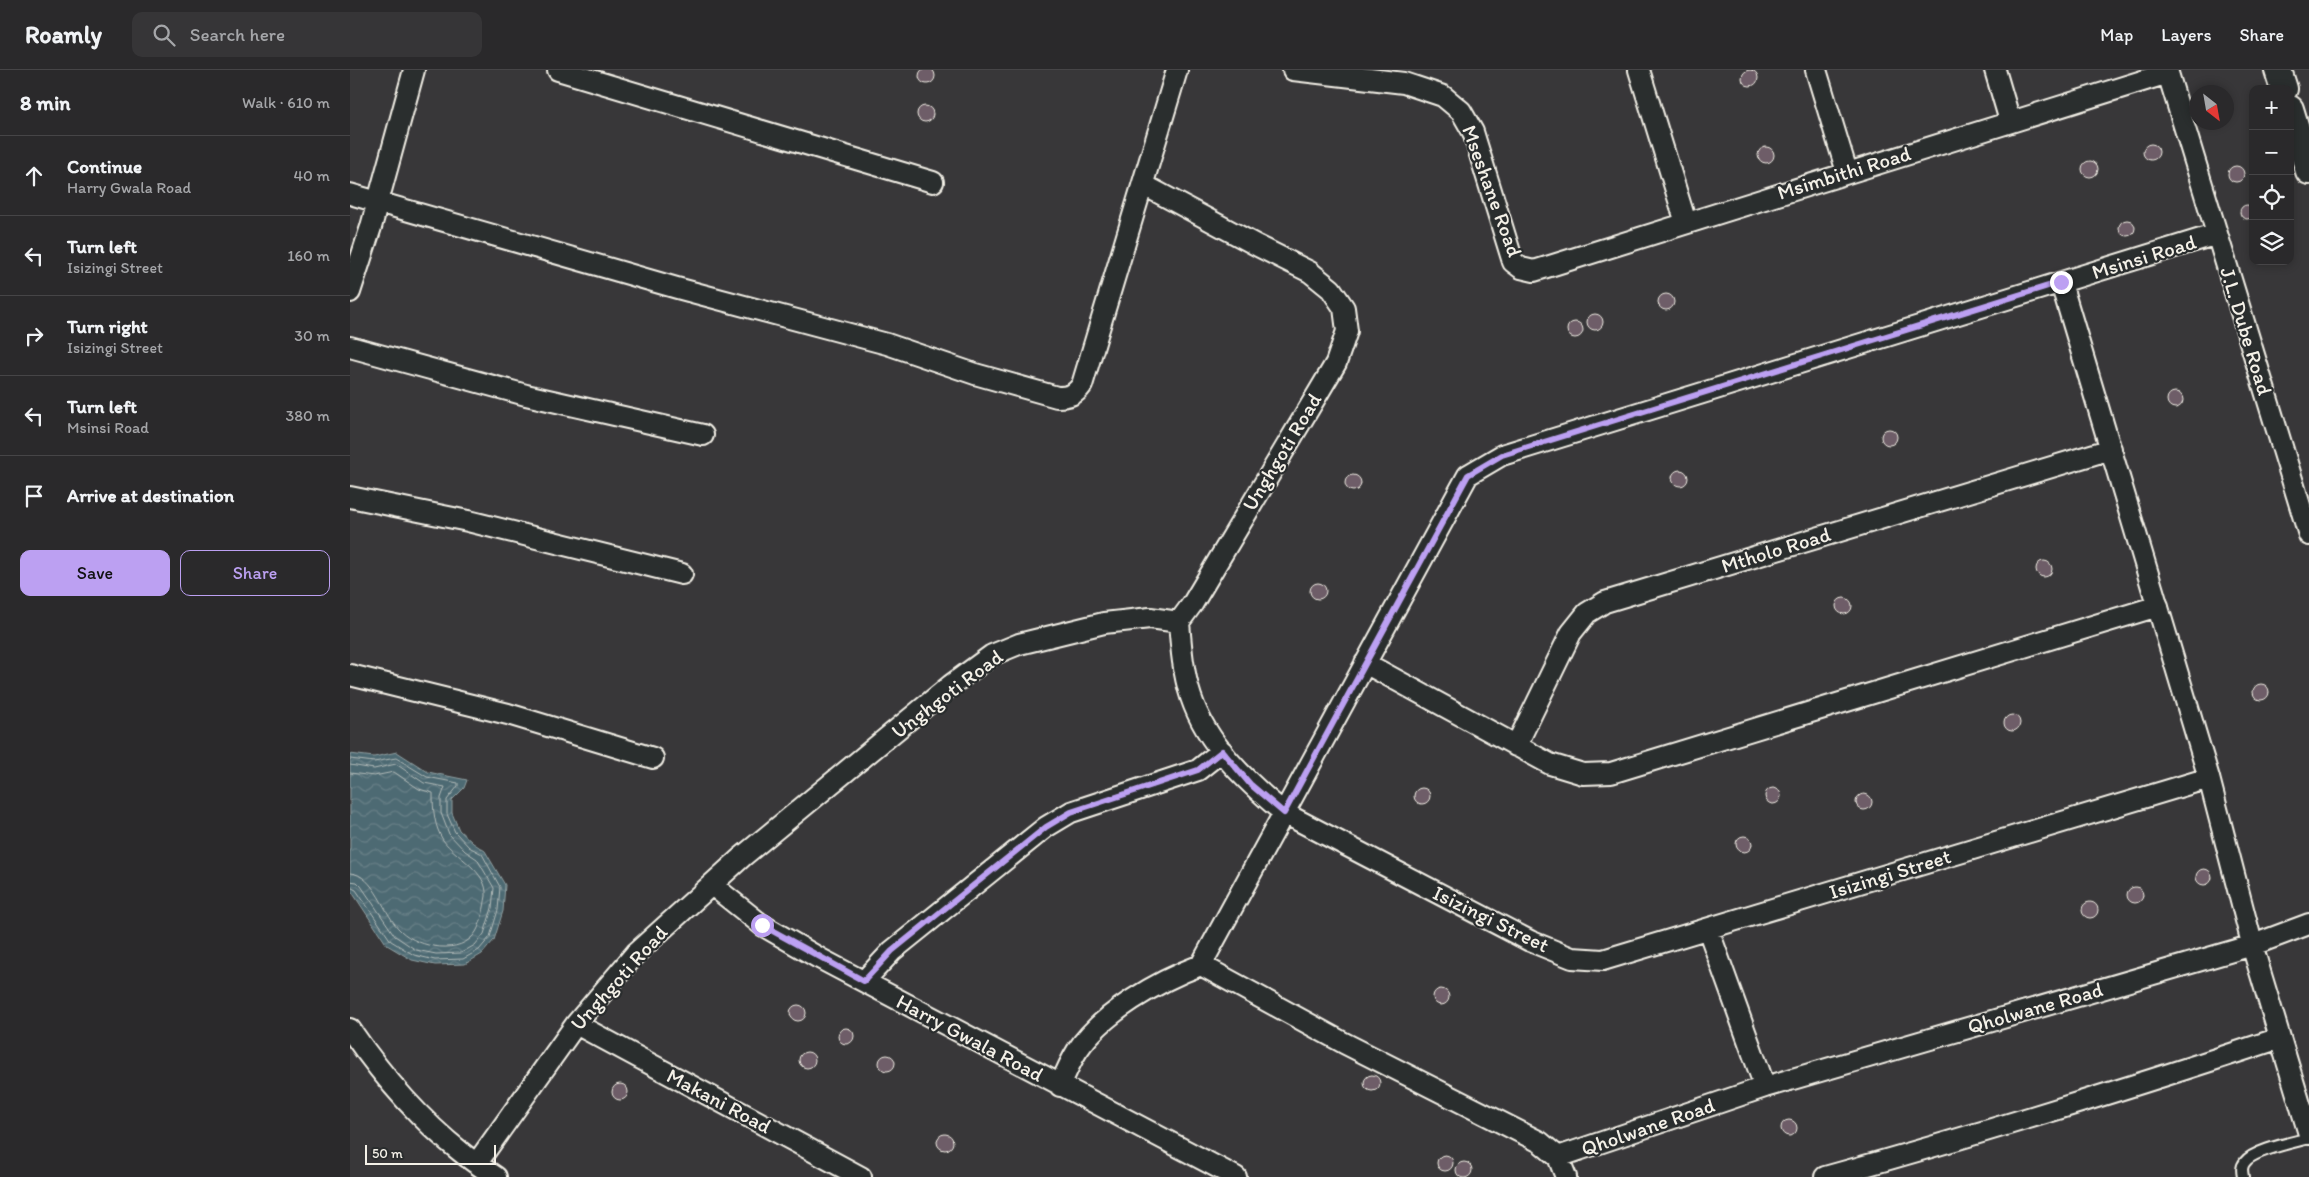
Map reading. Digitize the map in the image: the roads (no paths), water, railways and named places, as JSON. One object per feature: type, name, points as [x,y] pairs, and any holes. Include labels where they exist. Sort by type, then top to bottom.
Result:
[{"type":"street","points":[[350,292],[371,227],[414,70]]},
{"type":"street","points":[[558,70],[933,182]]},
{"type":"street","points":[[350,194],[676,288],[894,346],[1000,382],[1057,397],[1067,397],[1076,392],[1082,385],[1106,299],[1144,185],[1177,70]]},
{"type":"street","name":"Mseshane Road","points":[[1293,70],[1411,85],[1443,96],[1461,111],[1472,132],[1513,262],[1521,268]]},
{"type":"street","points":[[1639,70],[1686,223]]},
{"type":"street","points":[[1816,70],[1847,172]]},
{"type":"street","points":[[1995,70],[2010,121]]},
{"type":"street","points":[[2278,70],[2283,85]]},
{"type":"street","name":"Msimbithi Road","points":[[1521,268],[1534,271],[2168,71]]},
{"type":"street","name":"J.L. Dube Road","points":[[2168,71],[2309,535]]},
{"type":"street","points":[[2294,122],[2309,171]]},
{"type":"street","name":"Unghgoti Road","points":[[477,1163],[576,1024],[636,953],[764,838],[951,686],[992,655],[1020,644],[1104,623],[1150,618],[1179,622],[1192,603],[1336,363],[1347,331],[1344,308],[1331,289],[1310,272],[1144,185]]},
{"type":"street","points":[[350,242],[371,227]]},
{"type":"street","name":"Msinsi Road","points":[[1200,965],[1468,475],[1512,452],[2217,234]]},
{"type":"street","points":[[2061,282],[2209,778],[2252,945],[2309,1134]]},
{"type":"street","points":[[350,347],[526,395],[702,435]]},
{"type":"street","name":"Mtholo Road","points":[[1516,746],[1571,633],[1587,613],[1605,602],[2111,449]]},
{"type":"street","points":[[350,497],[468,521],[682,574]]},
{"type":"street","points":[[1365,664],[1550,764],[1582,774],[1611,772],[2158,606]]},
{"type":"street","name":"Isizingi Street","points":[[1179,622],[1183,661],[1191,697],[1203,723],[1222,751],[1250,784],[1284,813],[1530,941],[1572,958],[1603,960],[2209,778]]},
{"type":"street","points":[[350,675],[508,714],[653,758]]},
{"type":"street","points":[[864,981],[892,951],[1046,827],[1071,812],[1198,770],[1222,751]]},
{"type":"street","name":"Harry Gwala Road","points":[[712,885],[762,925],[1060,1086],[1236,1177]]},
{"type":"street","name":"Qholwane Road","points":[[1200,965],[1344,1043],[1540,1142],[1558,1157],[1765,1087],[2252,945],[2309,924]]},
{"type":"street","points":[[1708,928],[1765,1087]]},
{"type":"street","points":[[1060,1086],[1078,1050],[1103,1022],[1144,993],[1178,974],[1200,965]]},
{"type":"street","name":"Makani Road","points":[[576,1024],[861,1177]]},
{"type":"street","points":[[350,1030],[371,1059],[425,1118],[461,1152],[496,1177]]},
{"type":"street","points":[[1825,1177],[1944,1144],[2100,1097],[2280,1038]]},
{"type":"street","points":[[1558,1157],[1566,1177]]},
{"type":"lane","points":[[2243,1177],[2242,1169],[2246,1160],[2259,1153],[2309,1138]]},
{"type":"water","points":[[397,752],[428,772],[467,780],[464,788],[452,800],[452,813],[459,830],[485,851],[505,885],[503,911],[494,940],[482,954],[465,964],[435,965],[412,960],[387,945],[350,889],[350,754],[374,757]]}]
